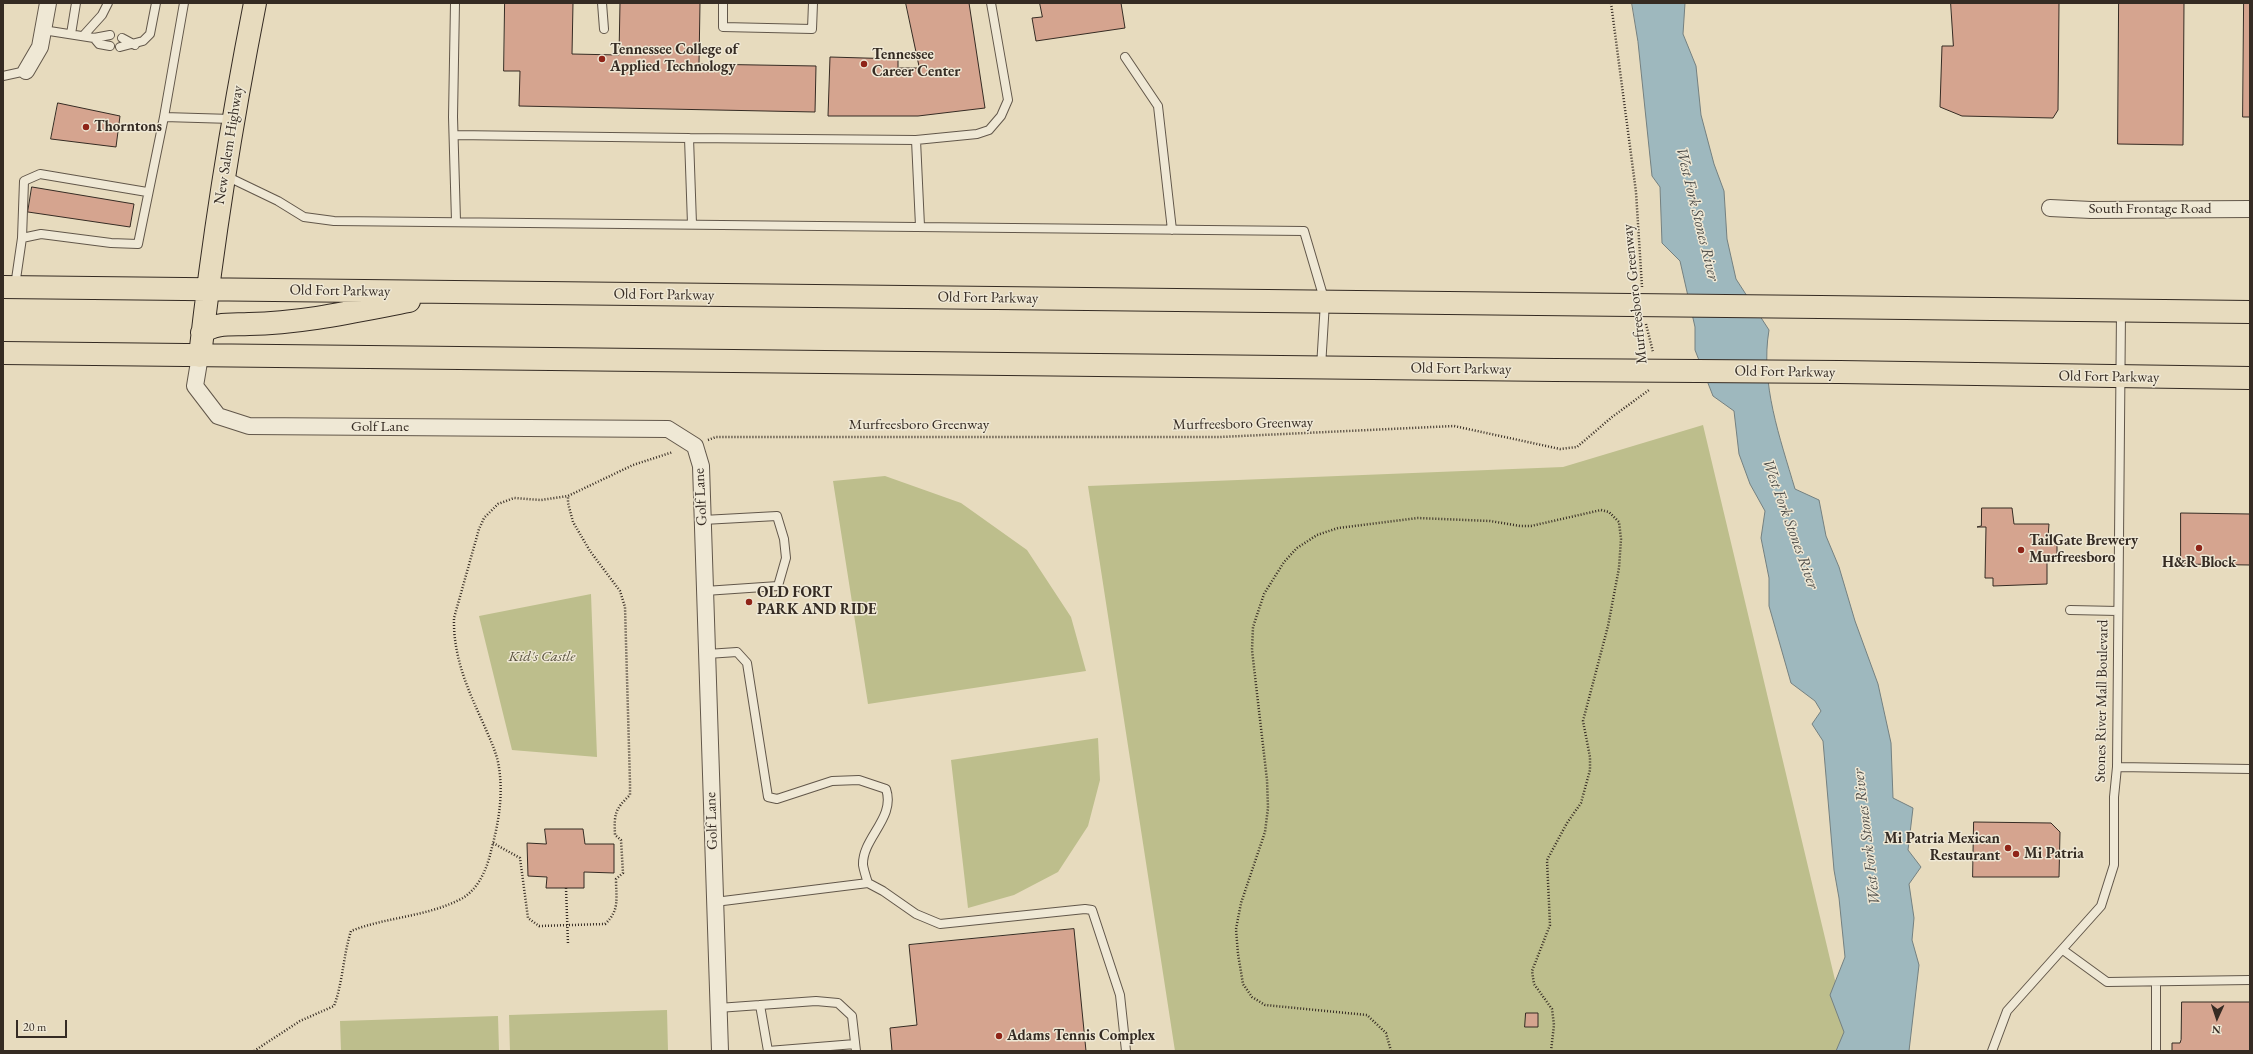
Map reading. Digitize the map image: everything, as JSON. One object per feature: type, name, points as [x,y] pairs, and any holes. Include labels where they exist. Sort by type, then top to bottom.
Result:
[{"type":"main road","name":"New Salem Highway","points":[[200,356],[207,289],[223,174],[232,119],[255,3]]},
{"type":"main road","name":"Old Fort Parkway","points":[[9,287],[2250,312]]},
{"type":"main road","points":[[202,333],[208,328],[223,324],[303,320],[461,292]]},
{"type":"main road","name":"Old Fort Parkway","points":[[3,353],[1839,372],[2250,378]]},
{"type":"street","points":[[26,71],[40,47],[48,3]]},
{"type":"street","name":"South Frontage Road","points":[[2050,208],[2091,210],[2250,209]]},
{"type":"street","name":"Golf Lane","points":[[200,356],[195,386],[218,416],[249,426],[668,429],[695,446],[701,466],[720,1051]]},
{"type":"lane","points":[[71,34],[76,3]]},
{"type":"lane","points":[[83,36],[102,15],[108,3]]},
{"type":"lane","points":[[120,47],[135,45],[143,41],[150,34],[156,3]]},
{"type":"lane","points":[[22,238],[41,234],[112,243],[138,244],[164,118],[184,3]]},
{"type":"lane","points":[[455,3],[454,135],[456,221]]},
{"type":"lane","points":[[602,3],[604,29]]},
{"type":"lane","points":[[723,3],[723,27],[812,29],[813,3]]},
{"type":"lane","points":[[454,135],[916,140],[977,134],[989,130],[1001,116],[1008,100],[991,3]]},
{"type":"lane","points":[[43,30],[94,38],[110,35]]},
{"type":"lane","points":[[94,38],[99,44],[110,46]]},
{"type":"lane","points":[[122,38],[135,45]]},
{"type":"lane","points":[[1125,57],[1158,106],[1172,230]]},
{"type":"lane","points":[[3,76],[26,71]]},
{"type":"lane","points":[[164,118],[232,119]]},
{"type":"lane","points":[[689,138],[692,224]]},
{"type":"lane","points":[[916,140],[920,226]]},
{"type":"lane","points":[[9,287],[22,238],[24,181],[40,174],[148,192]]},
{"type":"lane","points":[[223,174],[278,201],[304,217],[334,220],[1304,231],[1325,302],[1321,367]]},
{"type":"lane","name":"Stones River Mall Boulevard","points":[[1992,1051],[2006,1011],[2064,950],[2101,906],[2114,865],[2114,798],[2117,767],[2121,310]]},
{"type":"lane","points":[[703,520],[777,516],[784,538],[786,558],[778,586],[705,591]]},
{"type":"lane","points":[[2070,610],[2118,611]]},
{"type":"lane","points":[[707,654],[737,652],[747,663],[768,797],[777,799],[832,781],[859,780],[886,789],[888,796],[887,812],[876,832],[863,864],[868,883]]},
{"type":"lane","points":[[2117,767],[2250,769]]},
{"type":"lane","points":[[715,902],[868,883],[883,891],[916,914],[940,924],[1085,909],[1092,910],[1103,941],[1113,980],[1120,996],[1126,1051]]},
{"type":"lane","points":[[2064,950],[2108,982],[2250,980]]},
{"type":"lane","points":[[2156,982],[2156,1051]]},
{"type":"lane","points":[[718,1008],[760,1005],[816,1001],[838,1003],[852,1016],[855,1048],[768,1051],[760,1005]]},
{"type":"path","name":"Murfreesboro Greenway","points":[[1611,3],[1636,192],[1643,295]]},
{"type":"path","name":"Murfreesboro Greenway","points":[[1646,318],[1654,359]]},
{"type":"path","name":"Murfreesboro Greenway","points":[[254,1051],[300,1021],[334,1006],[340,991],[344,959],[351,931],[364,926],[409,917],[462,898],[474,889],[488,863],[500,814],[501,782],[498,760],[463,678],[456,650],[454,618],[484,518],[498,504],[514,498],[541,500],[568,496],[632,465],[695,446],[716,437],[1220,437],[1454,426],[1560,449],[1577,447],[1612,417],[1649,392],[1650,385]]},
{"type":"path","points":[[493,843],[520,858],[528,918],[539,926],[605,924],[614,916],[616,902],[616,879],[623,873],[621,840],[615,835],[614,820],[617,807],[630,795],[625,608],[620,591],[590,551],[573,522],[568,503],[568,496]]},
{"type":"path","points":[[1390,1051],[1386,1033],[1367,1015],[1265,1004],[1252,996],[1243,984],[1238,954],[1238,915],[1265,832],[1268,808],[1267,780],[1252,650],[1253,627],[1261,602],[1290,555],[1310,539],[1332,529],[1382,521],[1418,518],[1490,521],[1520,526],[1531,526],[1601,510],[1609,512],[1619,522],[1621,539],[1619,568],[1608,626],[1583,721],[1590,757],[1590,770],[1581,803],[1563,830],[1546,860],[1550,925],[1532,971],[1534,984],[1552,1009],[1554,1025],[1551,1051]]},
{"type":"path","points":[[566,888],[568,944]]},
{"type":"green space","points":[[1703,425],[1840,1001],[1859,1051],[1175,1051],[1088,486],[1563,467]]},
{"type":"green space","points":[[885,476],[961,503],[1027,550],[1071,617],[1086,671],[868,704],[833,481]]},
{"type":"green space","name":"Kid's Castle","points":[[591,594],[597,757],[512,750],[479,616]]},
{"type":"green space","points":[[1098,738],[1100,780],[1088,826],[1058,872],[1014,895],[968,908],[951,760]]},
{"type":"green space","points":[[667,1010],[668,1051],[510,1051],[509,1015]]},
{"type":"green space","points":[[498,1016],[499,1051],[341,1051],[340,1021]]},
{"type":"water","name":"West Fork Stones River","points":[[1632,3],[1685,3],[1683,34],[1696,66],[1701,115],[1714,164],[1724,191],[1727,239],[1736,279],[1769,330],[1767,370],[1769,390],[1783,450],[1795,489],[1819,500],[1826,536],[1839,567],[1855,621],[1878,684],[1891,743],[1893,798],[1913,808],[1908,850],[1921,867],[1909,884],[1914,918],[1912,940],[1919,965],[1909,1051],[1836,1051],[1844,1032],[1830,995],[1845,957],[1839,898],[1834,870],[1823,741],[1812,724],[1821,711],[1815,701],[1791,683],[1769,606],[1769,578],[1761,538],[1765,511],[1750,484],[1739,454],[1734,411],[1713,396],[1695,350],[1695,327],[1680,261],[1662,243],[1660,187],[1652,176],[1638,42]]},
{"type":"building","name":"Tennessee College of Applied Technology","points":[[505,3],[573,3],[572,54],[619,55],[620,3],[700,3],[699,64],[816,66],[815,112],[519,106],[520,71],[504,71]]},
{"type":"building","name":"Tennessee Career Center","points":[[906,3],[969,3],[985,108],[918,116],[828,116],[830,57],[898,59],[898,68],[919,68]]},
{"type":"building","points":[[1040,3],[1121,3],[1125,28],[1036,41],[1032,18],[1042,17]]},
{"type":"building","points":[[1951,3],[2059,3],[2058,110],[2053,118],[1962,116],[1940,107],[1942,46],[1953,46]]},
{"type":"building","points":[[2119,3],[2184,3],[2183,145],[2118,144]]},
{"type":"building","points":[[2244,3],[2250,3],[2250,117],[2243,117]]},
{"type":"building","name":"Thorntons","points":[[58,103],[120,116],[116,147],[51,139]]},
{"type":"building","points":[[32,187],[134,204],[130,227],[28,212]]},
{"type":"building","name":"TailGate Brewery Murfreesboro","points":[[1982,508],[2012,508],[2014,524],[2049,524],[2046,542],[2057,543],[2057,558],[2047,559],[2047,584],[1993,586],[1993,578],[1985,578],[1986,527],[1977,527],[1981,526]]},
{"type":"building","points":[[2181,513],[2250,514],[2250,565],[2181,564]]},
{"type":"building","name":"Mi Patria","points":[[1974,822],[2051,823],[2060,832],[2059,877],[1973,877]]},
{"type":"building","points":[[545,829],[583,829],[585,844],[614,844],[614,873],[584,872],[584,888],[546,888],[547,877],[528,876],[527,843],[546,844]]},
{"type":"building","points":[[1074,929],[1086,1051],[892,1051],[890,1028],[917,1025],[909,945]]},
{"type":"building","points":[[2182,1002],[2250,1002],[2250,1051],[2172,1051],[2172,1043],[2180,1043],[2181,1040]]},
{"type":"building","points":[[1526,1013],[1538,1013],[1538,1027],[1525,1027]]},
{"type":"place","name":"Tennessee College of Applied Technology","points":[[602,59]]},
{"type":"place","name":"Tennessee Career Center","points":[[864,64]]},
{"type":"place","name":"Thorntons","points":[[86,127]]},
{"type":"place","name":"H&R Block","points":[[2199,548]]},
{"type":"place","name":"TailGate Brewery Murfreesboro","points":[[2021,550]]},
{"type":"place","name":"OLD FORT PARK AND RIDE","points":[[749,602]]},
{"type":"place","name":"Mi Patria Mexican Restaurant","points":[[2008,848]]},
{"type":"place","name":"Mi Patria","points":[[2016,854]]},
{"type":"place","name":"Adams Tennis Complex","points":[[999,1036]]}]
